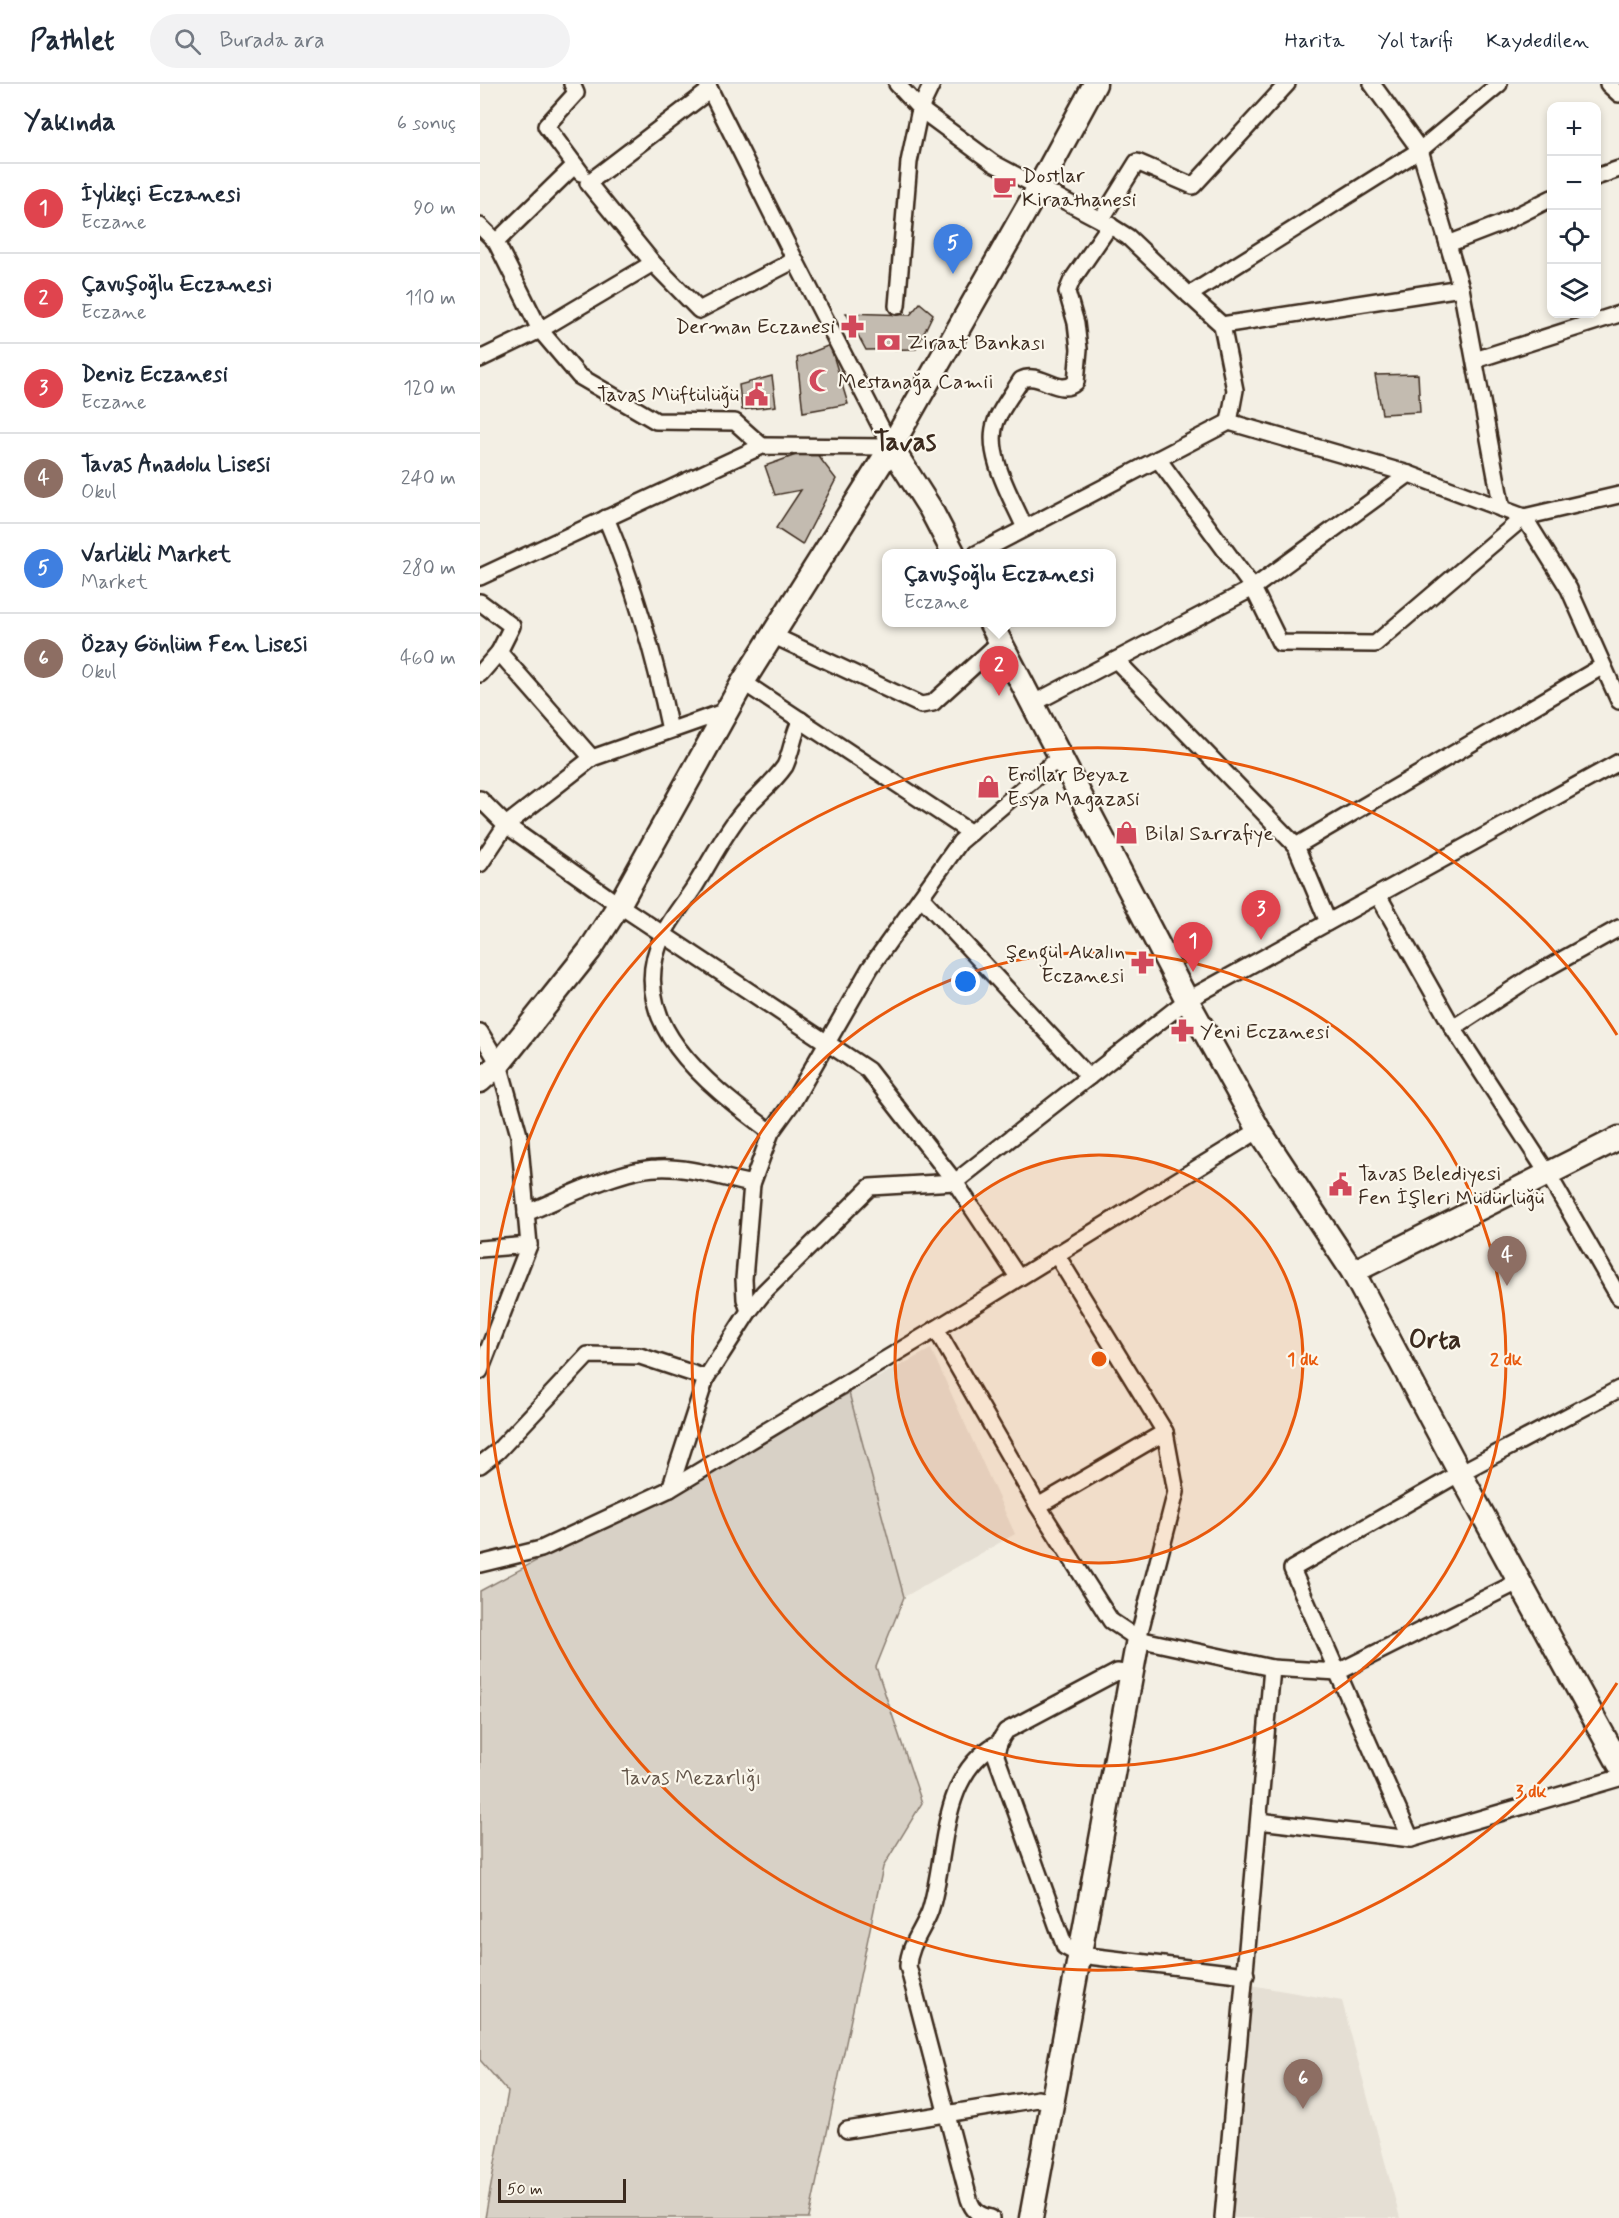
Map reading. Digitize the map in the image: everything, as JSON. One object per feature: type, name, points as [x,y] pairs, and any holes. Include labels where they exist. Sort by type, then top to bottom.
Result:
[{"type":"street","points":[[572,84],[576,93],[546,126],[652,263],[699,310],[795,260]]},
{"type":"street","points":[[897,84],[920,109],[993,163],[1128,237],[1222,325],[1235,390],[1229,422]]},
{"type":"street","points":[[897,306],[909,162],[920,109],[932,84]]},
{"type":"street","points":[[480,1081],[499,1064],[590,950],[619,905],[743,682],[891,447],[1040,187],[1095,84]]},
{"type":"street","points":[[1025,528],[994,453],[994,429],[1000,413],[1024,378],[1032,377],[1063,388],[1076,382],[1079,349],[1076,323],[1067,292],[1137,162],[1193,186],[1287,84]]},
{"type":"street","points":[[1372,84],[1420,150],[1461,288],[1502,509]]},
{"type":"street","points":[[1190,296],[1420,150],[1499,84]]},
{"type":"street","points":[[1608,84],[1619,94]]},
{"type":"street","points":[[588,183],[709,87],[891,447],[930,508],[951,549]]},
{"type":"street","points":[[496,242],[575,165]]},
{"type":"street","points":[[1601,175],[1619,169]]},
{"type":"street","points":[[1448,244],[1500,224],[1547,200]]},
{"type":"street","points":[[480,226],[496,242],[540,330],[579,376],[656,421],[735,422],[762,446]]},
{"type":"street","points":[[480,359],[540,330],[652,263]]},
{"type":"street","points":[[1222,325],[1461,288]]},
{"type":"street","points":[[1475,360],[1619,314]]},
{"type":"street","points":[[985,549],[1229,422],[1409,474],[1524,517],[1569,589],[1619,701]]},
{"type":"street","points":[[480,577],[762,446],[891,447]]},
{"type":"street","points":[[1158,459],[1253,588],[1280,643],[1375,644],[1524,517],[1619,495]]},
{"type":"street","points":[[1032,704],[1253,588],[1409,474]]},
{"type":"street","points":[[606,518],[643,619],[670,730]]},
{"type":"street","points":[[480,602],[512,626],[499,652],[480,674]]},
{"type":"street","points":[[772,635],[921,705],[927,705],[937,699],[995,632],[1187,1000],[1259,1130],[1353,1272],[1619,1764]]},
{"type":"street","points":[[499,652],[592,758]]},
{"type":"street","points":[[1116,660],[1296,846],[1328,922]]},
{"type":"street","points":[[1296,846],[1603,666]]},
{"type":"street","points":[[743,682],[972,833]]},
{"type":"street","points":[[480,864],[506,825],[592,758],[726,711]]},
{"type":"street","points":[[771,1132],[719,1094],[680,1051],[666,1030],[652,999],[652,986],[655,959],[663,934],[731,826],[785,766],[790,756],[795,729],[801,720]]},
{"type":"street","points":[[749,1311],[745,1299],[744,1280],[752,1184],[771,1132],[794,1100],[870,968],[960,842],[1060,757]]},
{"type":"street","points":[[670,1489],[706,1378],[749,1311],[764,1292],[870,1187],[956,1182],[1187,1000],[1619,762]]},
{"type":"street","points":[[480,799],[506,825],[619,905],[868,1070],[956,1182],[1018,1277]]},
{"type":"street","points":[[1378,895],[1453,1028],[1548,1174],[1619,1297]]},
{"type":"street","points":[[921,897],[1089,1077]]},
{"type":"street","points":[[1453,1028],[1531,977],[1619,928]]},
{"type":"street","points":[[480,1032],[499,1064],[519,1135],[529,1245],[480,1371]]},
{"type":"street","points":[[480,1564],[541,1549],[670,1489],[936,1329],[1259,1130]]},
{"type":"street","points":[[1353,1272],[1619,1138]]},
{"type":"street","points":[[526,1213],[631,1172],[657,1167],[684,1170],[752,1184]]},
{"type":"street","points":[[480,1249],[529,1245]]},
{"type":"street","points":[[1031,2218],[1138,1639],[1176,1492],[1165,1432],[1056,1254]]},
{"type":"street","points":[[936,1329],[1038,1506],[1111,1621],[1138,1639],[1272,1668],[1338,1672],[1520,1581]]},
{"type":"street","points":[[480,1465],[498,1451],[588,1356],[640,1356],[706,1378]]},
{"type":"street","points":[[1411,1839],[1292,1569],[1460,1473],[1619,1389]]},
{"type":"street","points":[[1038,1506],[1165,1432]]},
{"type":"street","points":[[1223,2218],[1272,1668]]},
{"type":"street","points":[[991,2218],[980,2216],[971,2205],[908,1966],[908,1957],[929,1914],[948,1819],[963,1779],[976,1760],[998,1743],[1006,1731],[1117,1672],[1132,1674]]},
{"type":"street","points":[[998,1743],[996,1756],[1065,1947],[1080,1955],[1246,1975]]},
{"type":"street","points":[[1259,1821],[1411,1839],[1619,1778]]},
{"type":"street","points":[[847,2130],[1038,2099],[1053,2102]]},
{"type":"shaded area","points":[[931,1349],[1015,1534],[904,1597],[849,1393]]},
{"type":"shaded area","points":[[1245,1984],[1342,2001],[1400,2218],[1227,2218]]},
{"type":"green space","name":"Tavas Mezarlığı","points":[[849,1393],[904,1597],[876,1667],[922,1803],[883,1867],[809,2218],[485,2218],[508,2092],[480,2060],[480,1591]]},
{"type":"building","points":[[920,303],[933,314],[916,349],[866,350],[846,313],[910,315]]},
{"type":"building","name":"Mestanağa Camii","points":[[830,345],[848,404],[803,412],[797,358]]},
{"type":"building","points":[[1418,374],[1420,412],[1382,414],[1375,375]]},
{"type":"building","points":[[772,376],[776,406],[742,410],[739,385]]},
{"type":"building","points":[[813,449],[836,479],[802,545],[776,528],[801,490],[775,495],[765,466]]},
{"type":"place","name":"Dostlar Kiraathanesi","points":[[1004,187]]},
{"type":"place","name":"Varlikli Market","points":[[953,274]]},
{"type":"place","name":"Derman Eczanesi","points":[[853,326]]},
{"type":"place","name":"Ziraat Bankası","points":[[889,342]]},
{"type":"place","name":"Mestanağa Camii","points":[[820,381]]},
{"type":"place","name":"Tavas Müftülüğü","points":[[757,394]]},
{"type":"place","name":"Çavuşoğlu Eczanesi","points":[[999,696]]},
{"type":"place","name":"Erollar Beyaz Esya Magazasi","points":[[989,786]]},
{"type":"place","name":"Bilal Sarrafiye","points":[[1127,833]]},
{"type":"place","name":"Deniz Eczanesi","points":[[1261,940]]},
{"type":"place","name":"Şengül Akalın Eczanesi","points":[[1143,963]]},
{"type":"place","name":"İylikçi Eczanesi","points":[[1193,972]]},
{"type":"place","name":"Yeni Eczanesi","points":[[1182,1031]]},
{"type":"place","name":"Tavas Belediyesi Fen İşleri Müdürlüğü","points":[[1340,1185]]},
{"type":"place","name":"Tavas Anadolu Lisesi","points":[[1507,1286]]},
{"type":"place","name":"Özay Gönlüm Fen Lisesi","points":[[1303,2109]]},
{"type":"district","name":"Tavas","points":[[905,441]]},
{"type":"district","name":"Orta","points":[[1435,1339]]}]
